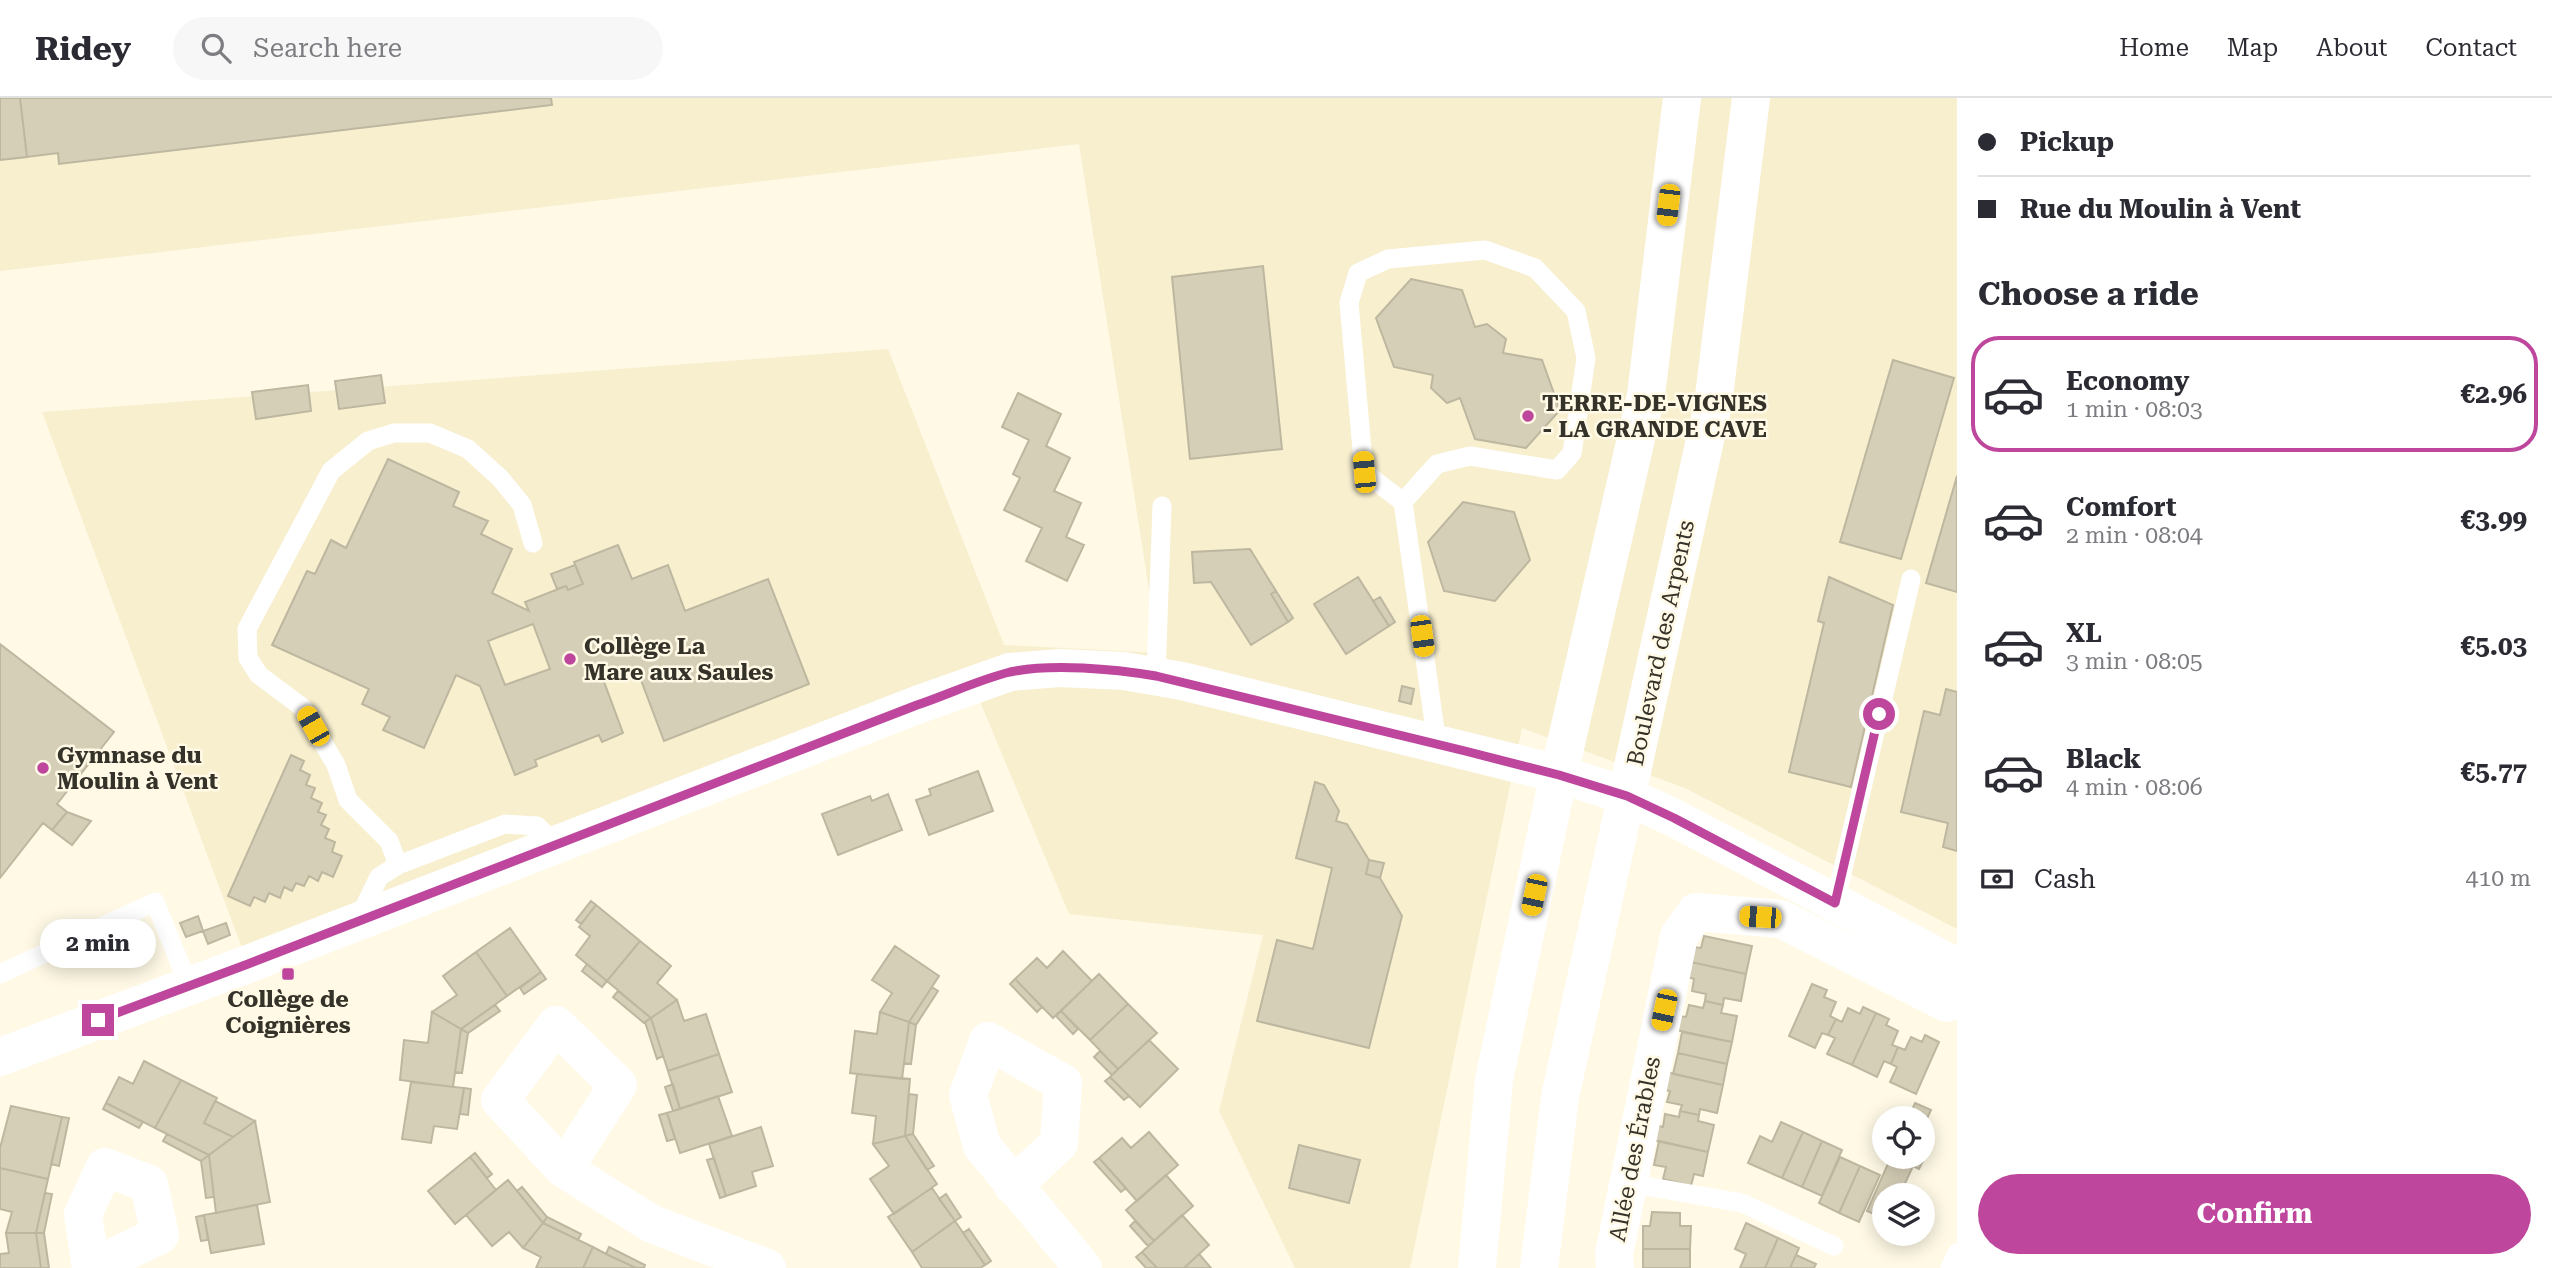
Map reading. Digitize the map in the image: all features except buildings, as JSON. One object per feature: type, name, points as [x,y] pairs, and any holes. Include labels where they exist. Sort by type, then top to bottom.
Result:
[{"type":"street","points":[[1477,1268],[1494,1080],[1559,775],[1646,395],[1682,98]]},
{"type":"street","name":"Boulevard des Arpents","points":[[1539,1268],[1560,1097],[1713,404],[1751,98]]},
{"type":"street","points":[[0,1057],[904,710],[1010,672],[1060,668],[1124,671],[1156,676],[1559,775],[1627,796],[1957,967]]},
{"type":"street","points":[[1781,919],[1819,895]]},
{"type":"street","name":"Allée des Érables","points":[[1615,1268],[1614,1254],[1679,936],[1696,912],[1781,919],[1947,1003]]},
{"type":"street","points":[[564,1169],[652,1224],[767,1268]]},
{"type":"street","points":[[1013,1186],[1083,1268]]},
{"type":"lane","points":[[1403,502],[1437,464],[1470,456],[1556,470],[1572,453],[1586,358],[1576,311],[1535,268],[1485,250],[1388,259],[1358,273],[1349,303],[1364,472],[1403,502],[1437,744]]},
{"type":"lane","points":[[398,865],[389,841],[348,800],[336,765],[302,707],[259,674],[248,658],[247,629],[331,471],[368,441],[394,433],[430,433],[468,449],[500,478],[522,505],[533,543]]},
{"type":"lane","points":[[1156,676],[1162,506]]},
{"type":"lane","points":[[1819,895],[1911,579]]},
{"type":"lane","points":[[357,921],[379,877],[398,865],[505,824],[537,826],[556,844]]},
{"type":"lane","points":[[0,974],[155,902],[189,986]]},
{"type":"lane","points":[[1628,1184],[1742,1203],[1834,1246]]},
{"type":"lane","points":[[1950,1268],[1957,1253]]},
{"type":"shaded area","points":[[0,98],[1957,98],[1957,929],[1685,788],[1522,728],[1410,1268],[1295,1268],[1219,1111],[1263,935],[1069,914],[973,685],[248,964],[42,412],[888,349],[1004,645],[1159,653],[1079,144],[0,271]]},
{"type":"place","name":"TERRE-DE-VIGNES - LA GRANDE CAVE","points":[[1528,416]]},
{"type":"place","name":"Collège La Mare aux Saules","points":[[570,659]]},
{"type":"place","name":"Gymnase du Moulin à Vent","points":[[43,768]]},
{"type":"place","name":"Collège de Coignières","points":[[288,974]]},
{"type":"route","points":[[98,1020],[917,705],[1010,672],[1060,668],[1124,671],[1156,676],[1559,775],[1627,796],[1835,903],[1879,714]]}]
